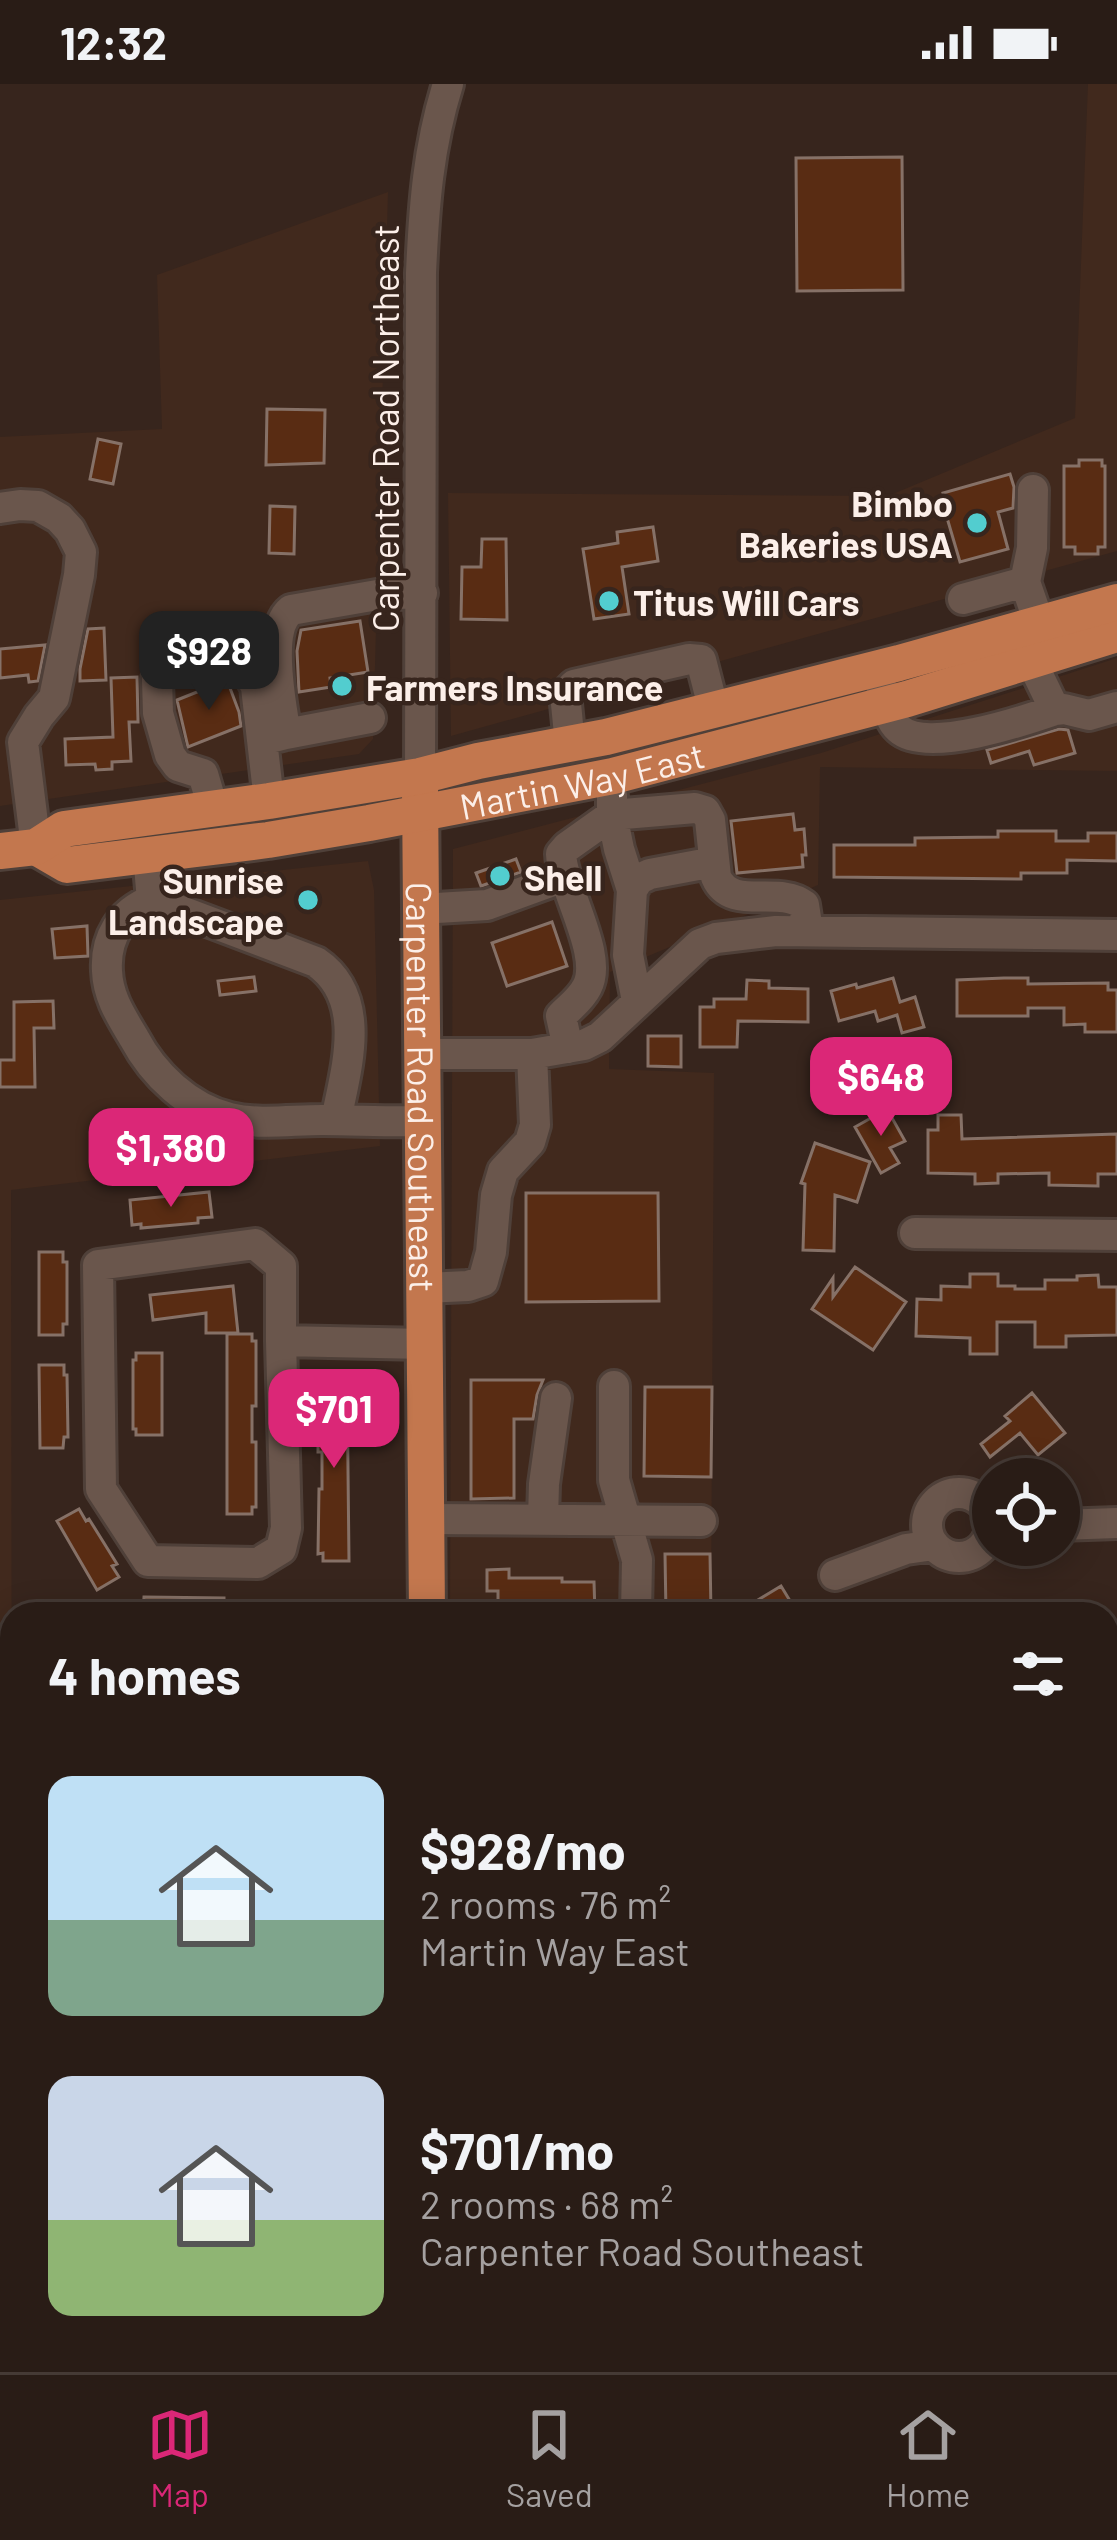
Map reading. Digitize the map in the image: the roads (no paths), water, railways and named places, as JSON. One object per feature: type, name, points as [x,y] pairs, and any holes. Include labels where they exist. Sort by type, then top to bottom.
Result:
[{"type":"main road","name":"Martin Way East","points":[[18,849],[67,865],[268,840],[613,776],[886,704],[1117,602]]},
{"type":"main road","name":"Martin Way East","points":[[18,849],[64,829],[420,776],[877,668],[1034,642],[1117,634]]},
{"type":"main road","name":"Carpenter Road Southeast","points":[[420,776],[427,1602]]},
{"type":"street","name":"Carpenter Road Northeast","points":[[420,776],[424,190],[448,84]]},
{"type":"street","points":[[1033,490],[1032,548],[1025,582],[1034,642],[1055,710]]},
{"type":"street","points":[[0,508],[38,506],[59,518],[81,552],[54,698],[11,738],[18,849]]},
{"type":"street","points":[[963,599],[1025,582]]},
{"type":"street","points":[[269,801],[278,632],[284,615],[383,594],[422,593]]},
{"type":"street","points":[[213,808],[203,774],[178,766],[170,755],[158,713],[158,679],[169,660],[195,650],[222,651],[243,662],[274,737]]},
{"type":"street","points":[[570,744],[565,694],[574,685],[620,674],[689,658],[701,660],[714,710]]},
{"type":"street","points":[[877,668],[886,704],[902,733],[974,735],[1055,710],[1089,715],[1117,707]]},
{"type":"street","points":[[274,737],[370,718]]},
{"type":"street","points":[[613,776],[612,815],[632,890],[628,955],[637,1001]]},
{"type":"street","points":[[568,1048],[561,1016],[589,984],[592,963],[561,854],[612,815],[694,808],[705,812],[716,877],[726,892],[794,897],[804,905],[808,932]]},
{"type":"street","points":[[148,855],[152,900]]},
{"type":"street","points":[[632,890],[650,874],[714,862]]},
{"type":"street","points":[[420,909],[487,905],[564,877]]},
{"type":"street","points":[[336,1120],[351,1023],[344,994],[334,979],[316,962],[152,900],[132,910],[117,926],[107,948],[112,999],[154,1072],[196,1102],[229,1118],[260,1121],[423,1121]]},
{"type":"street","points":[[422,1054],[532,1054],[584,1045],[600,1037],[700,944],[736,935],[1117,935]]},
{"type":"street","points":[[425,1288],[483,1281],[503,1171],[533,1133],[532,1054]]},
{"type":"street","points":[[915,1233],[1117,1235]]},
{"type":"street","points":[[255,1244],[281,1266],[281,1341],[286,1528],[281,1549],[258,1563],[148,1561],[101,1489],[98,1265],[255,1244]]},
{"type":"street","points":[[281,1341],[426,1344]]},
{"type":"street","points":[[614,1386],[614,1480],[637,1561],[637,1602]]},
{"type":"street","points":[[543,1519],[556,1398]]},
{"type":"street","points":[[972,1496],[950,1493],[940,1498],[928,1515],[928,1536],[943,1552],[963,1557],[972,1552]]},
{"type":"street","points":[[428,1519],[701,1521]]},
{"type":"street","points":[[1080,1525],[1117,1523]]},
{"type":"street","points":[[835,1575],[906,1549],[934,1546]]},
{"type":"place","name":"Bimbo Bakeries USA","points":[[977,523]]},
{"type":"place","name":"Titus Will Cars","points":[[609,601]]},
{"type":"place","name":"Farmers Insurance","points":[[342,686]]},
{"type":"place","name":"Shell","points":[[500,876]]},
{"type":"place","name":"Sunrise Landscape","points":[[308,900]]}]
